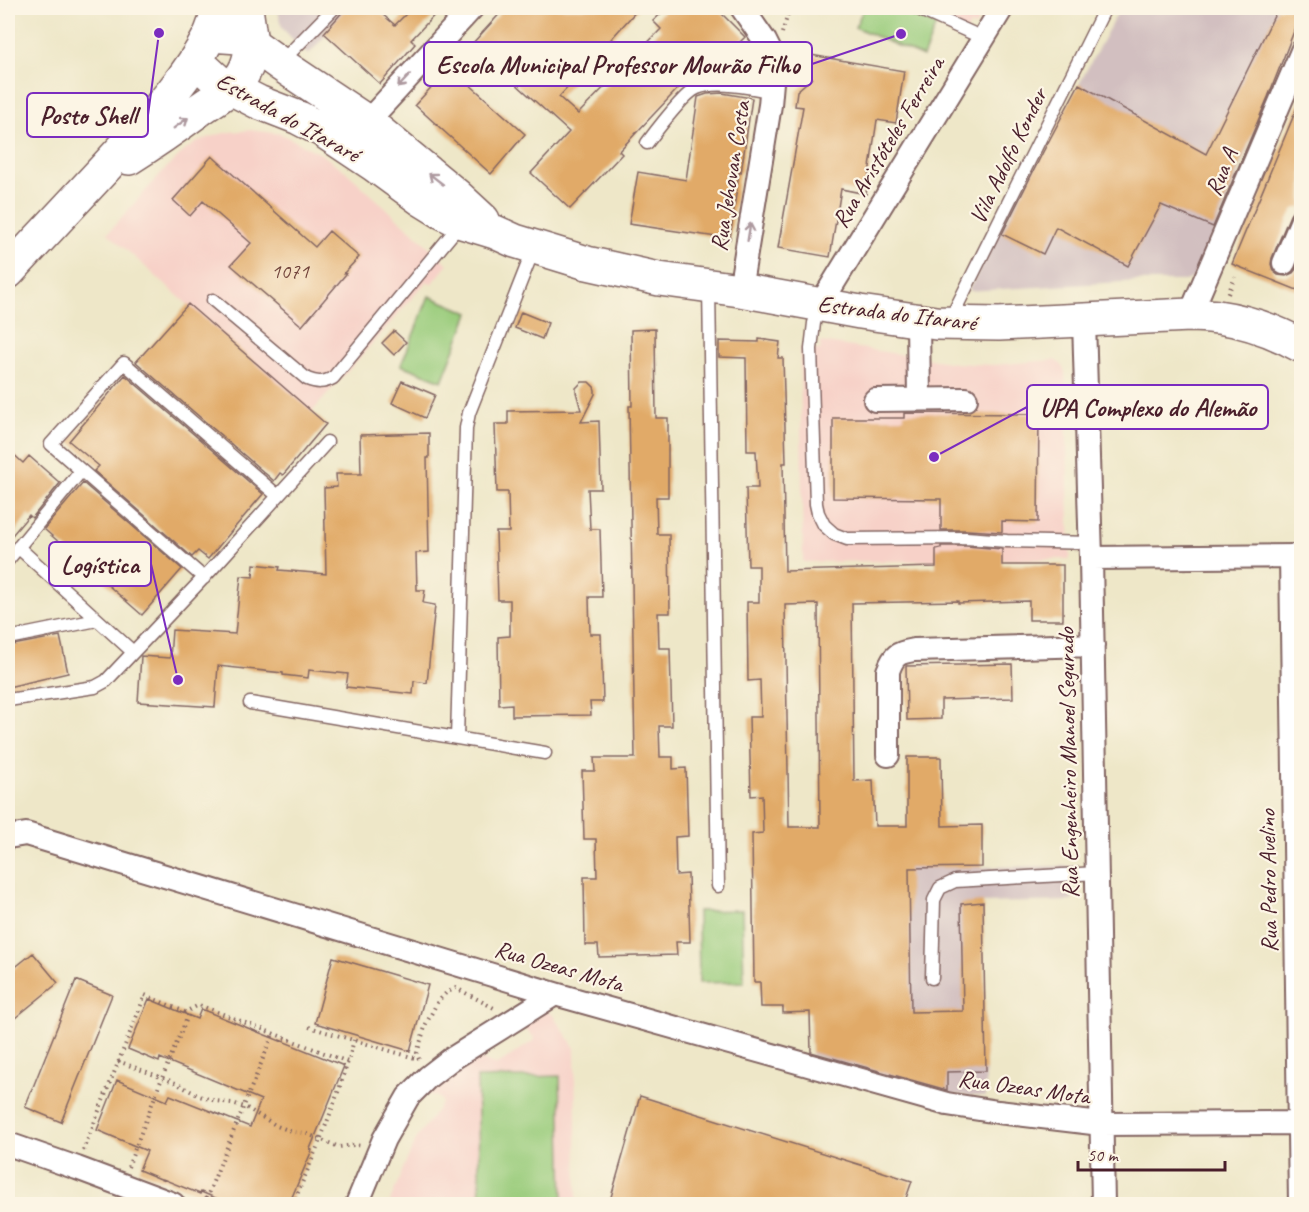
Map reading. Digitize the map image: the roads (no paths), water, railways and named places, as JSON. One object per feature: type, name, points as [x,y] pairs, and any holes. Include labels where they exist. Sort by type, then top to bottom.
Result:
[{"type":"main road","points":[[96,178],[161,138],[230,88],[243,75],[251,55],[246,8]]},
{"type":"main road","points":[[8,272],[162,105],[209,35]]},
{"type":"main road","name":"Estrada do Itararé","points":[[466,215],[457,196],[367,122],[251,43],[239,37],[209,35],[212,77],[230,88],[322,130],[421,199],[466,215],[515,241],[586,263],[650,277],[933,322],[999,324],[1190,315],[1219,317],[1263,329],[1302,346]]},
{"type":"street","points":[[367,122],[472,8]]},
{"type":"street","name":"Rua Jehovan Costa","points":[[725,288],[771,91],[773,71],[770,51],[742,8]]},
{"type":"street","name":"Rua Aristóteles Ferreira","points":[[820,305],[1002,8]]},
{"type":"street","name":"Rua A","points":[[1190,315],[1294,92],[1302,51]]},
{"type":"street","points":[[1284,263],[1302,220]]},
{"type":"street","name":"Rua Engenheiro Manoel Segurado","points":[[1084,321],[1091,550],[1103,1204]]},
{"type":"street","points":[[919,399],[933,322]]},
{"type":"street","points":[[875,400],[966,399]]},
{"type":"street","points":[[1091,550],[1296,556]]},
{"type":"street","name":"Rua Pedro Avelino","points":[[1296,556],[1300,1204]]},
{"type":"street","points":[[888,755],[888,672],[892,660],[899,653],[925,650],[1093,645]]},
{"type":"street","name":"Rua Ozeas Mota","points":[[8,837],[26,834],[555,994],[947,1104],[1009,1114],[1101,1124],[1298,1123]]},
{"type":"street","points":[[357,1204],[393,1122],[425,1067],[450,1060],[555,994]]},
{"type":"street","points":[[8,1144],[173,1204]]},
{"type":"lane","points":[[280,64],[333,8]]},
{"type":"lane","points":[[916,8],[983,38]]},
{"type":"lane","name":"Vila Adolfo Konder","points":[[933,322],[1105,8]]},
{"type":"lane","points":[[647,143],[695,88],[723,85],[771,91]]},
{"type":"lane","points":[[213,300],[307,379],[326,382],[333,378],[466,215]]},
{"type":"lane","points":[[457,738],[459,613],[467,419],[535,247]]},
{"type":"lane","points":[[718,886],[725,288]]},
{"type":"lane","points":[[820,305],[814,323],[811,349],[816,504],[820,519],[829,530],[847,539],[966,538],[1091,550]]},
{"type":"lane","points":[[204,578],[51,444],[124,363],[278,496]]},
{"type":"lane","points":[[8,700],[95,687],[106,681],[204,578],[327,442]]},
{"type":"lane","points":[[8,560],[81,471]]},
{"type":"lane","points":[[18,548],[133,652]]},
{"type":"lane","points":[[8,638],[97,620]]},
{"type":"lane","points":[[250,703],[545,753]]},
{"type":"lane","points":[[932,978],[934,900],[940,888],[955,881],[1097,873]]},
{"type":"place","name":"Posto Shell","points":[[159,33]]},
{"type":"place","name":"Escola Municipal Professor Mourão Filho","points":[[901,34]]},
{"type":"place","name":"UPA Complexo do Alemão","points":[[934,457]]},
{"type":"place","name":"Logística","points":[[178,680]]}]
